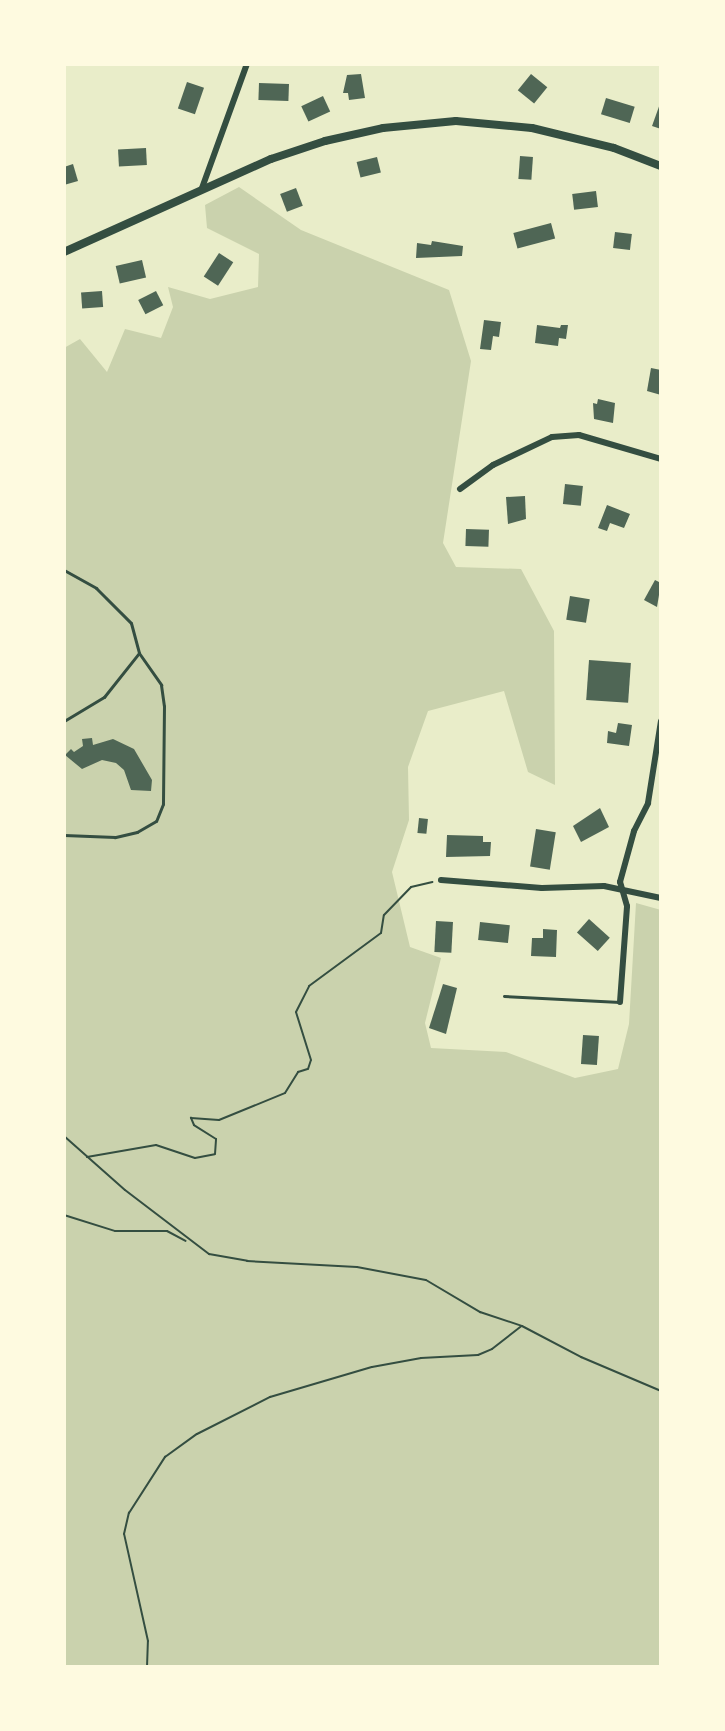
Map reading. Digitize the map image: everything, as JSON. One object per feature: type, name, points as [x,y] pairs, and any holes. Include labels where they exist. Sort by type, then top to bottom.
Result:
[{"type":"main road","points":[[64,252],[202,188],[325,141],[383,128],[456,121],[532,128],[614,148],[661,166]]},
{"type":"street","points":[[202,188],[247,64]]},
{"type":"street","points":[[460,489],[493,465],[552,437],[579,435],[661,459]]},
{"type":"street","points":[[620,1002],[627,906],[620,882],[634,831],[648,803],[661,721]]},
{"type":"street","points":[[441,880],[542,888],[624,889],[661,898]]},
{"type":"lane","points":[[64,570],[74,573],[110,601],[131,623],[139,653],[161,685],[164,706],[163,804],[156,821],[137,832],[115,837],[64,835]]},
{"type":"lane","points":[[64,721],[104,697],[139,653]]},
{"type":"lane","points":[[504,996],[620,1002]]},
{"type":"path","points":[[86,1157],[156,1145],[195,1158],[215,1154],[216,1139],[194,1125],[191,1118],[219,1120],[285,1093],[298,1072],[308,1069],[311,1060],[296,1012],[309,986],[381,933],[384,915],[411,887],[441,880]]},
{"type":"path","points":[[64,1136],[192,1244]]},
{"type":"path","points":[[64,1215],[115,1231],[167,1231],[209,1254],[247,1261],[357,1267],[403,1273],[450,1291],[480,1312],[522,1326],[581,1357],[661,1391]]},
{"type":"path","points":[[147,1667],[148,1641],[124,1534],[129,1513],[165,1457],[197,1434],[270,1397],[372,1367],[421,1358],[478,1355],[492,1349],[522,1326]]},
{"type":"green space","points":[[239,187],[301,230],[449,290],[471,361],[443,543],[456,567],[521,569],[554,631],[555,785],[528,772],[504,691],[428,711],[408,767],[409,820],[392,872],[410,947],[441,958],[425,1023],[431,1048],[506,1052],[575,1078],[618,1069],[629,1024],[636,903],[661,910],[661,1667],[64,1667],[64,348],[80,339],[107,372],[125,329],[161,338],[173,307],[168,287],[210,299],[258,287],[259,254],[207,228],[205,205]]},
{"type":"building","points":[[361,74],[365,98],[349,100],[348,93],[343,93],[347,75]]},
{"type":"building","points":[[531,74],[547,87],[534,104],[518,90]]},
{"type":"building","points":[[187,82],[204,88],[195,114],[178,108]]},
{"type":"building","points":[[259,83],[289,84],[288,101],[258,100]]},
{"type":"building","points":[[323,96],[330,111],[308,122],[301,106]]},
{"type":"building","points":[[606,98],[635,107],[630,123],[601,114]]},
{"type":"building","points":[[661,101],[661,129],[652,126]]},
{"type":"building","points":[[146,148],[147,165],[119,166],[118,149]]},
{"type":"building","points":[[520,156],[533,157],[531,180],[518,179]]},
{"type":"building","points":[[377,157],[381,173],[360,178],[357,162]]},
{"type":"building","points":[[73,164],[78,181],[64,185],[64,167]]},
{"type":"building","points":[[296,188],[303,206],[287,212],[280,194]]},
{"type":"building","points":[[596,191],[598,207],[574,210],[572,194]]},
{"type":"building","points":[[551,223],[555,238],[517,249],[513,233]]},
{"type":"building","points":[[615,232],[632,234],[630,250],[613,248]]},
{"type":"building","points":[[432,241],[463,246],[462,256],[416,258],[417,243],[431,245]]},
{"type":"building","points":[[219,253],[233,262],[218,286],[204,276]]},
{"type":"building","points":[[142,260],[146,278],[120,284],[116,266]]},
{"type":"building","points":[[102,291],[103,307],[82,308],[81,292]]},
{"type":"building","points":[[156,291],[163,305],[145,314],[138,300]]},
{"type":"building","points":[[484,320],[501,322],[499,337],[493,336],[491,350],[480,349]]},
{"type":"building","points":[[537,325],[560,328],[561,325],[568,325],[566,339],[559,338],[558,346],[535,343]]},
{"type":"building","points":[[651,368],[661,370],[661,395],[647,391]]},
{"type":"building","points":[[598,399],[615,403],[613,423],[594,419],[593,403],[597,404]]},
{"type":"building","points":[[565,484],[583,486],[581,506],[563,504]]},
{"type":"building","points":[[525,496],[526,519],[508,524],[506,497]]},
{"type":"building","points":[[607,505],[630,514],[624,528],[610,523],[607,531],[598,528]]},
{"type":"building","points":[[466,529],[489,530],[488,547],[465,546]]},
{"type":"building","points":[[655,580],[661,583],[657,607],[644,600]]},
{"type":"building","points":[[570,596],[590,599],[586,623],[566,620]]},
{"type":"building","points":[[589,660],[631,663],[628,703],[586,700]]},
{"type":"building","points":[[618,723],[632,725],[629,746],[607,743],[608,731],[616,733]]},
{"type":"building","points":[[92,738],[93,745],[113,739],[134,749],[152,780],[151,791],[131,790],[124,770],[116,763],[102,760],[82,769],[65,755],[71,749],[74,752],[83,746],[82,739]]},
{"type":"building","points":[[600,808],[609,827],[581,842],[573,826]]},
{"type":"building","points":[[419,818],[428,819],[426,834],[417,833]]},
{"type":"building","points":[[536,829],[556,832],[550,870],[530,867]]},
{"type":"building","points":[[447,835],[483,836],[483,842],[491,842],[490,856],[446,857]]},
{"type":"building","points":[[589,919],[610,938],[598,951],[577,932]]},
{"type":"building","points":[[436,921],[453,922],[451,953],[434,952]]},
{"type":"building","points":[[480,922],[510,925],[508,943],[478,940]]},
{"type":"building","points":[[543,929],[557,930],[556,957],[531,956],[532,938],[543,938]]},
{"type":"building","points":[[443,984],[457,988],[446,1034],[429,1028]]},
{"type":"building","points":[[583,1035],[599,1036],[597,1065],[581,1064]]}]
